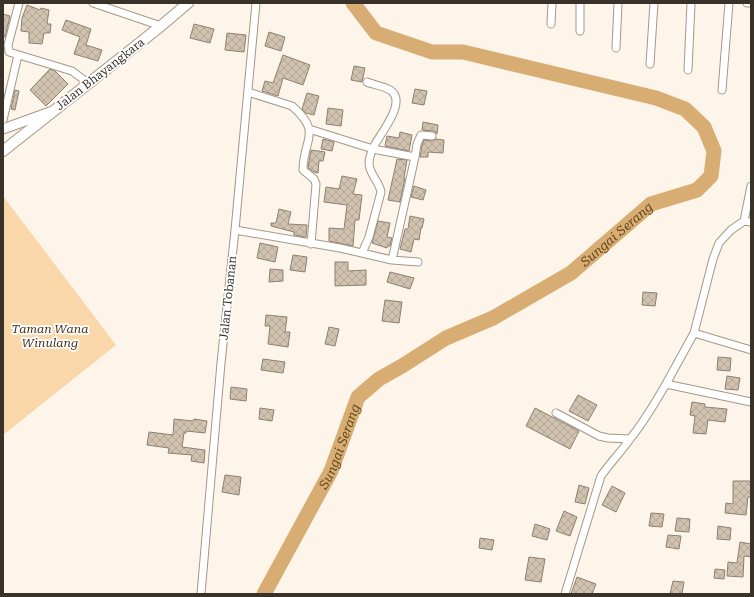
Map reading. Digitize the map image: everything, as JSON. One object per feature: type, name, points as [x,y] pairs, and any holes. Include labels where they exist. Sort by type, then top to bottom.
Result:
[{"type":"main road","name":"Jalan Bhayangkara","points":[[53,111],[188,3]]},
{"type":"main road","points":[[3,151],[53,111]]},
{"type":"street","points":[[20,3],[7,48],[9,52],[72,71],[88,84]]},
{"type":"street","points":[[93,3],[161,26]]},
{"type":"street","name":"Jalan Tobanan","points":[[201,594],[221,363],[256,3]]},
{"type":"street","points":[[551,24],[552,3]]},
{"type":"street","points":[[580,3],[580,31]]},
{"type":"street","points":[[616,48],[618,3]]},
{"type":"street","points":[[650,64],[654,3]]},
{"type":"street","points":[[688,70],[691,3]]},
{"type":"street","points":[[722,90],[729,3]]},
{"type":"street","points":[[3,120],[18,55]]},
{"type":"street","points":[[362,253],[369,237],[381,192],[380,187],[370,169],[370,156],[392,117],[396,99],[390,90],[367,82]]},
{"type":"street","points":[[248,92],[292,106],[303,117],[309,128],[309,137],[303,170],[314,179],[316,184],[311,244]]},
{"type":"street","name":"Jalan Bhayangkara","points":[[3,129],[53,111]]},
{"type":"street","points":[[309,128],[373,149],[415,156]]},
{"type":"street","points":[[392,260],[417,144],[421,135],[432,136]]},
{"type":"street","points":[[564,594],[602,476],[630,439],[655,402],[694,333],[719,243],[725,235],[747,221],[751,186]]},
{"type":"street","points":[[235,230],[362,253],[392,260],[418,262]]},
{"type":"street","points":[[694,333],[751,350]]},
{"type":"street","points":[[666,384],[751,402]]},
{"type":"street","points":[[556,413],[599,436],[630,439]]},
{"type":"green space","name":"Taman Wana Winulang","points":[[3,196],[116,345],[3,435],[4,405]]},
{"type":"building","points":[[27,5],[40,10],[41,8],[49,10],[47,24],[51,24],[50,33],[44,33],[42,44],[29,43],[29,32],[21,31],[22,18]]},
{"type":"building","points":[[3,14],[10,16],[5,37],[3,37]]},
{"type":"building","points":[[66,20],[91,29],[86,45],[102,50],[98,61],[74,54],[80,37],[62,30]]},
{"type":"building","points":[[194,24],[214,29],[210,43],[190,38]]},
{"type":"building","points":[[269,32],[285,37],[281,51],[265,46]]},
{"type":"building","points":[[227,33],[246,35],[244,52],[225,50]]},
{"type":"building","points":[[283,55],[310,65],[303,85],[283,78],[278,96],[262,91],[265,81],[273,83]]},
{"type":"building","points":[[354,66],[365,68],[362,82],[351,80]]},
{"type":"building","points":[[50,69],[55,71],[68,84],[46,106],[30,90]]},
{"type":"building","points":[[415,89],[427,91],[424,105],[412,103]]},
{"type":"building","points":[[15,90],[19,91],[15,110],[11,109]]},
{"type":"building","points":[[307,93],[319,96],[314,115],[306,113],[302,109]]},
{"type":"building","points":[[328,108],[343,110],[341,126],[326,124]]},
{"type":"building","points":[[423,122],[438,125],[437,134],[433,131],[422,130]]},
{"type":"building","points":[[400,132],[412,135],[409,151],[385,146],[387,136],[399,138]]},
{"type":"building","points":[[323,139],[334,142],[332,151],[321,149]]},
{"type":"building","points":[[436,139],[444,140],[443,153],[428,152],[428,157],[420,157],[424,140],[432,141]]},
{"type":"building","points":[[311,150],[325,152],[323,161],[319,161],[318,173],[308,168]]},
{"type":"building","points":[[397,159],[407,160],[400,202],[388,200]]},
{"type":"building","points":[[342,176],[357,179],[353,194],[362,195],[359,220],[355,220],[353,246],[329,241],[329,228],[344,229],[347,205],[324,202],[326,187],[339,189]]},
{"type":"building","points":[[414,186],[426,190],[423,200],[411,197]]},
{"type":"building","points":[[279,209],[291,212],[288,224],[307,225],[306,237],[294,235],[294,232],[271,226],[271,223],[276,223]]},
{"type":"building","points":[[410,216],[424,219],[419,240],[414,239],[411,252],[400,249],[405,229],[408,229]]},
{"type":"building","points":[[378,221],[390,223],[387,237],[392,238],[390,246],[387,248],[372,243]]},
{"type":"building","points":[[260,243],[278,247],[275,262],[257,258]]},
{"type":"building","points":[[293,255],[307,257],[305,272],[290,270]]},
{"type":"building","points":[[335,262],[348,262],[348,271],[366,270],[366,285],[335,286]]},
{"type":"building","points":[[270,269],[283,270],[283,281],[269,282]]},
{"type":"building","points":[[390,272],[414,278],[410,289],[387,282]]},
{"type":"building","points":[[643,292],[657,293],[655,306],[642,305]]},
{"type":"building","points":[[385,300],[402,302],[399,323],[382,321]]},
{"type":"building","points":[[266,315],[287,317],[285,332],[290,332],[288,347],[268,344],[270,326],[265,326]]},
{"type":"building","points":[[329,327],[339,329],[335,346],[325,344]]},
{"type":"building","points":[[718,357],[731,358],[730,371],[717,370]]},
{"type":"building","points":[[263,359],[285,362],[283,373],[261,370]]},
{"type":"building","points":[[727,376],[740,378],[738,390],[725,389]]},
{"type":"building","points":[[231,387],[247,389],[246,401],[230,399]]},
{"type":"building","points":[[578,395],[597,405],[588,421],[569,411]]},
{"type":"building","points":[[692,402],[705,404],[705,407],[727,409],[725,422],[708,420],[706,434],[693,433],[695,416],[690,415]]},
{"type":"building","points":[[260,408],[274,410],[272,421],[259,419]]},
{"type":"building","points":[[535,408],[579,431],[570,449],[526,426]]},
{"type":"building","points":[[174,419],[193,421],[194,419],[207,421],[205,433],[186,431],[186,433],[184,433],[182,447],[205,450],[204,463],[191,461],[192,455],[168,453],[169,448],[147,445],[149,432],[173,435]]},
{"type":"building","points":[[225,475],[241,477],[239,495],[222,492]]},
{"type":"building","points":[[733,481],[751,481],[751,497],[748,497],[746,515],[725,513],[726,503],[733,504]]},
{"type":"building","points":[[579,485],[589,488],[585,504],[575,502]]},
{"type":"building","points":[[612,486],[625,493],[616,512],[602,505]]},
{"type":"building","points":[[564,511],[577,517],[570,536],[556,531]]},
{"type":"building","points":[[651,513],[664,514],[662,527],[649,526]]},
{"type":"building","points":[[677,518],[690,519],[689,532],[675,531]]},
{"type":"building","points":[[535,524],[550,529],[547,540],[532,536]]},
{"type":"building","points":[[718,526],[731,528],[730,540],[717,539]]},
{"type":"building","points":[[668,535],[681,536],[679,549],[666,547]]},
{"type":"building","points":[[480,538],[494,540],[492,550],[479,548]]},
{"type":"building","points":[[740,542],[751,544],[751,557],[744,556],[743,577],[727,576],[728,562],[737,563]]},
{"type":"building","points":[[529,557],[545,559],[541,582],[525,580]]},
{"type":"building","points":[[715,569],[725,570],[724,579],[714,578]]},
{"type":"building","points":[[577,577],[596,584],[592,594],[571,594]]},
{"type":"building","points":[[673,581],[684,582],[682,594],[670,594]]},
{"type":"waterway","name":"Sungai Serang","points":[[264,594],[331,471],[358,397],[379,379],[446,338],[493,318],[571,273],[651,204],[697,190],[711,176],[714,151],[704,127],[685,109],[656,98],[463,52],[432,52],[376,33],[353,3]]}]
